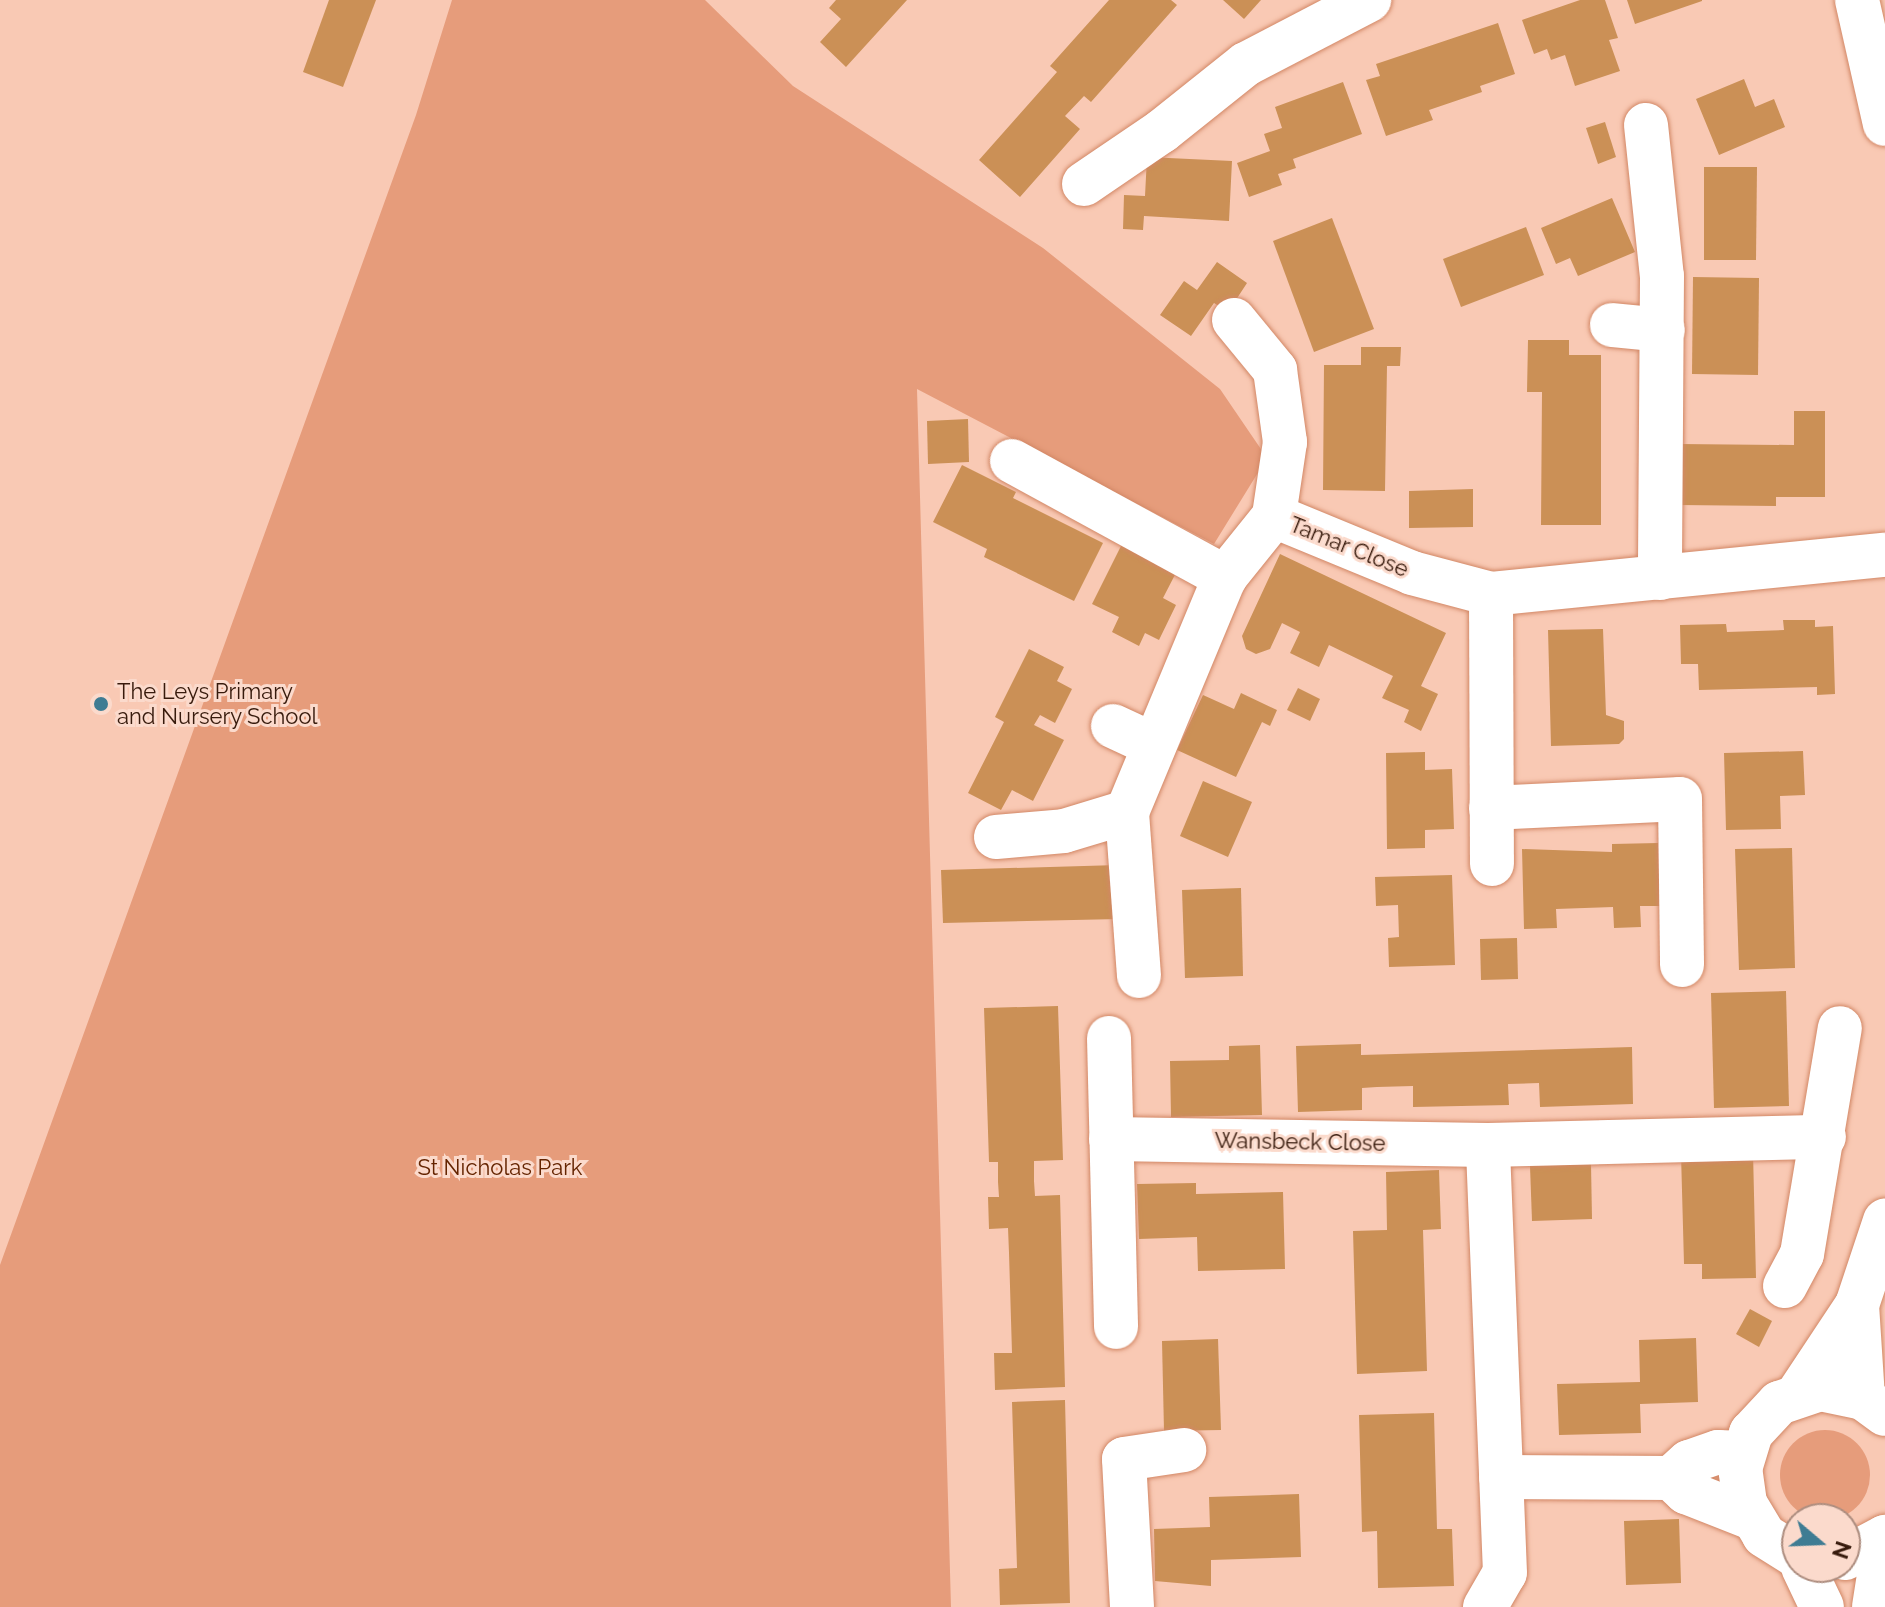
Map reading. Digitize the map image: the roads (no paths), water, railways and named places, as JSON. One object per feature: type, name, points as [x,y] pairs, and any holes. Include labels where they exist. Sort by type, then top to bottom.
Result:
[{"type":"street","points":[[1084,184],[1162,131],[1246,64],[1369,0]]},
{"type":"street","points":[[1857,0],[1885,124]]},
{"type":"street","points":[[1646,125],[1662,276],[1660,578]]},
{"type":"street","points":[[1234,320],[1275,370],[1285,442],[1274,516]]},
{"type":"street","points":[[1612,325],[1663,330]]},
{"type":"street","points":[[1012,461],[1225,577]]},
{"type":"street","name":"Tamar Close","points":[[1127,812],[1225,577],[1274,516],[1412,573],[1491,594],[1885,555]]},
{"type":"street","points":[[1491,594],[1492,864]]},
{"type":"street","points":[[1113,726],[1154,745]]},
{"type":"street","points":[[1491,808],[1680,799],[1682,965]]},
{"type":"street","points":[[996,837],[1064,831],[1127,812],[1139,976]]},
{"type":"street","points":[[1785,1286],[1802,1254],[1840,1028]]},
{"type":"street","points":[[1109,1038],[1116,1327]]},
{"type":"street","name":"Wansbeck Close","points":[[1111,1139],[1488,1145],[1824,1137]]},
{"type":"street","points":[[1485,1607],[1505,1573],[1488,1145]]},
{"type":"street","points":[[1781,1546],[1772,1541],[1752,1518],[1741,1487],[1743,1453],[1763,1416],[1798,1394],[1857,1305],[1885,1221]]},
{"type":"street","points":[[1857,1305],[1874,1406]]},
{"type":"street","points":[[1798,1394],[1842,1391],[1874,1406]]},
{"type":"street","points":[[1132,1607],[1124,1459],[1184,1450]]},
{"type":"street","points":[[1501,1477],[1671,1478],[1689,1462],[1718,1452],[1743,1453]]},
{"type":"street","points":[[1671,1478],[1686,1492],[1752,1518]]},
{"type":"street","points":[[1861,1550],[1885,1537]]},
{"type":"street","points":[[1874,1607],[1885,1537]]},
{"type":"street","points":[[1811,1583],[1822,1607]]},
{"type":"place","name":"The Leys Primary and Nursery School","points":[[101,704]]},
{"type":"park label","name":"St Nicholas Park","points":[[500,1168]]}]
